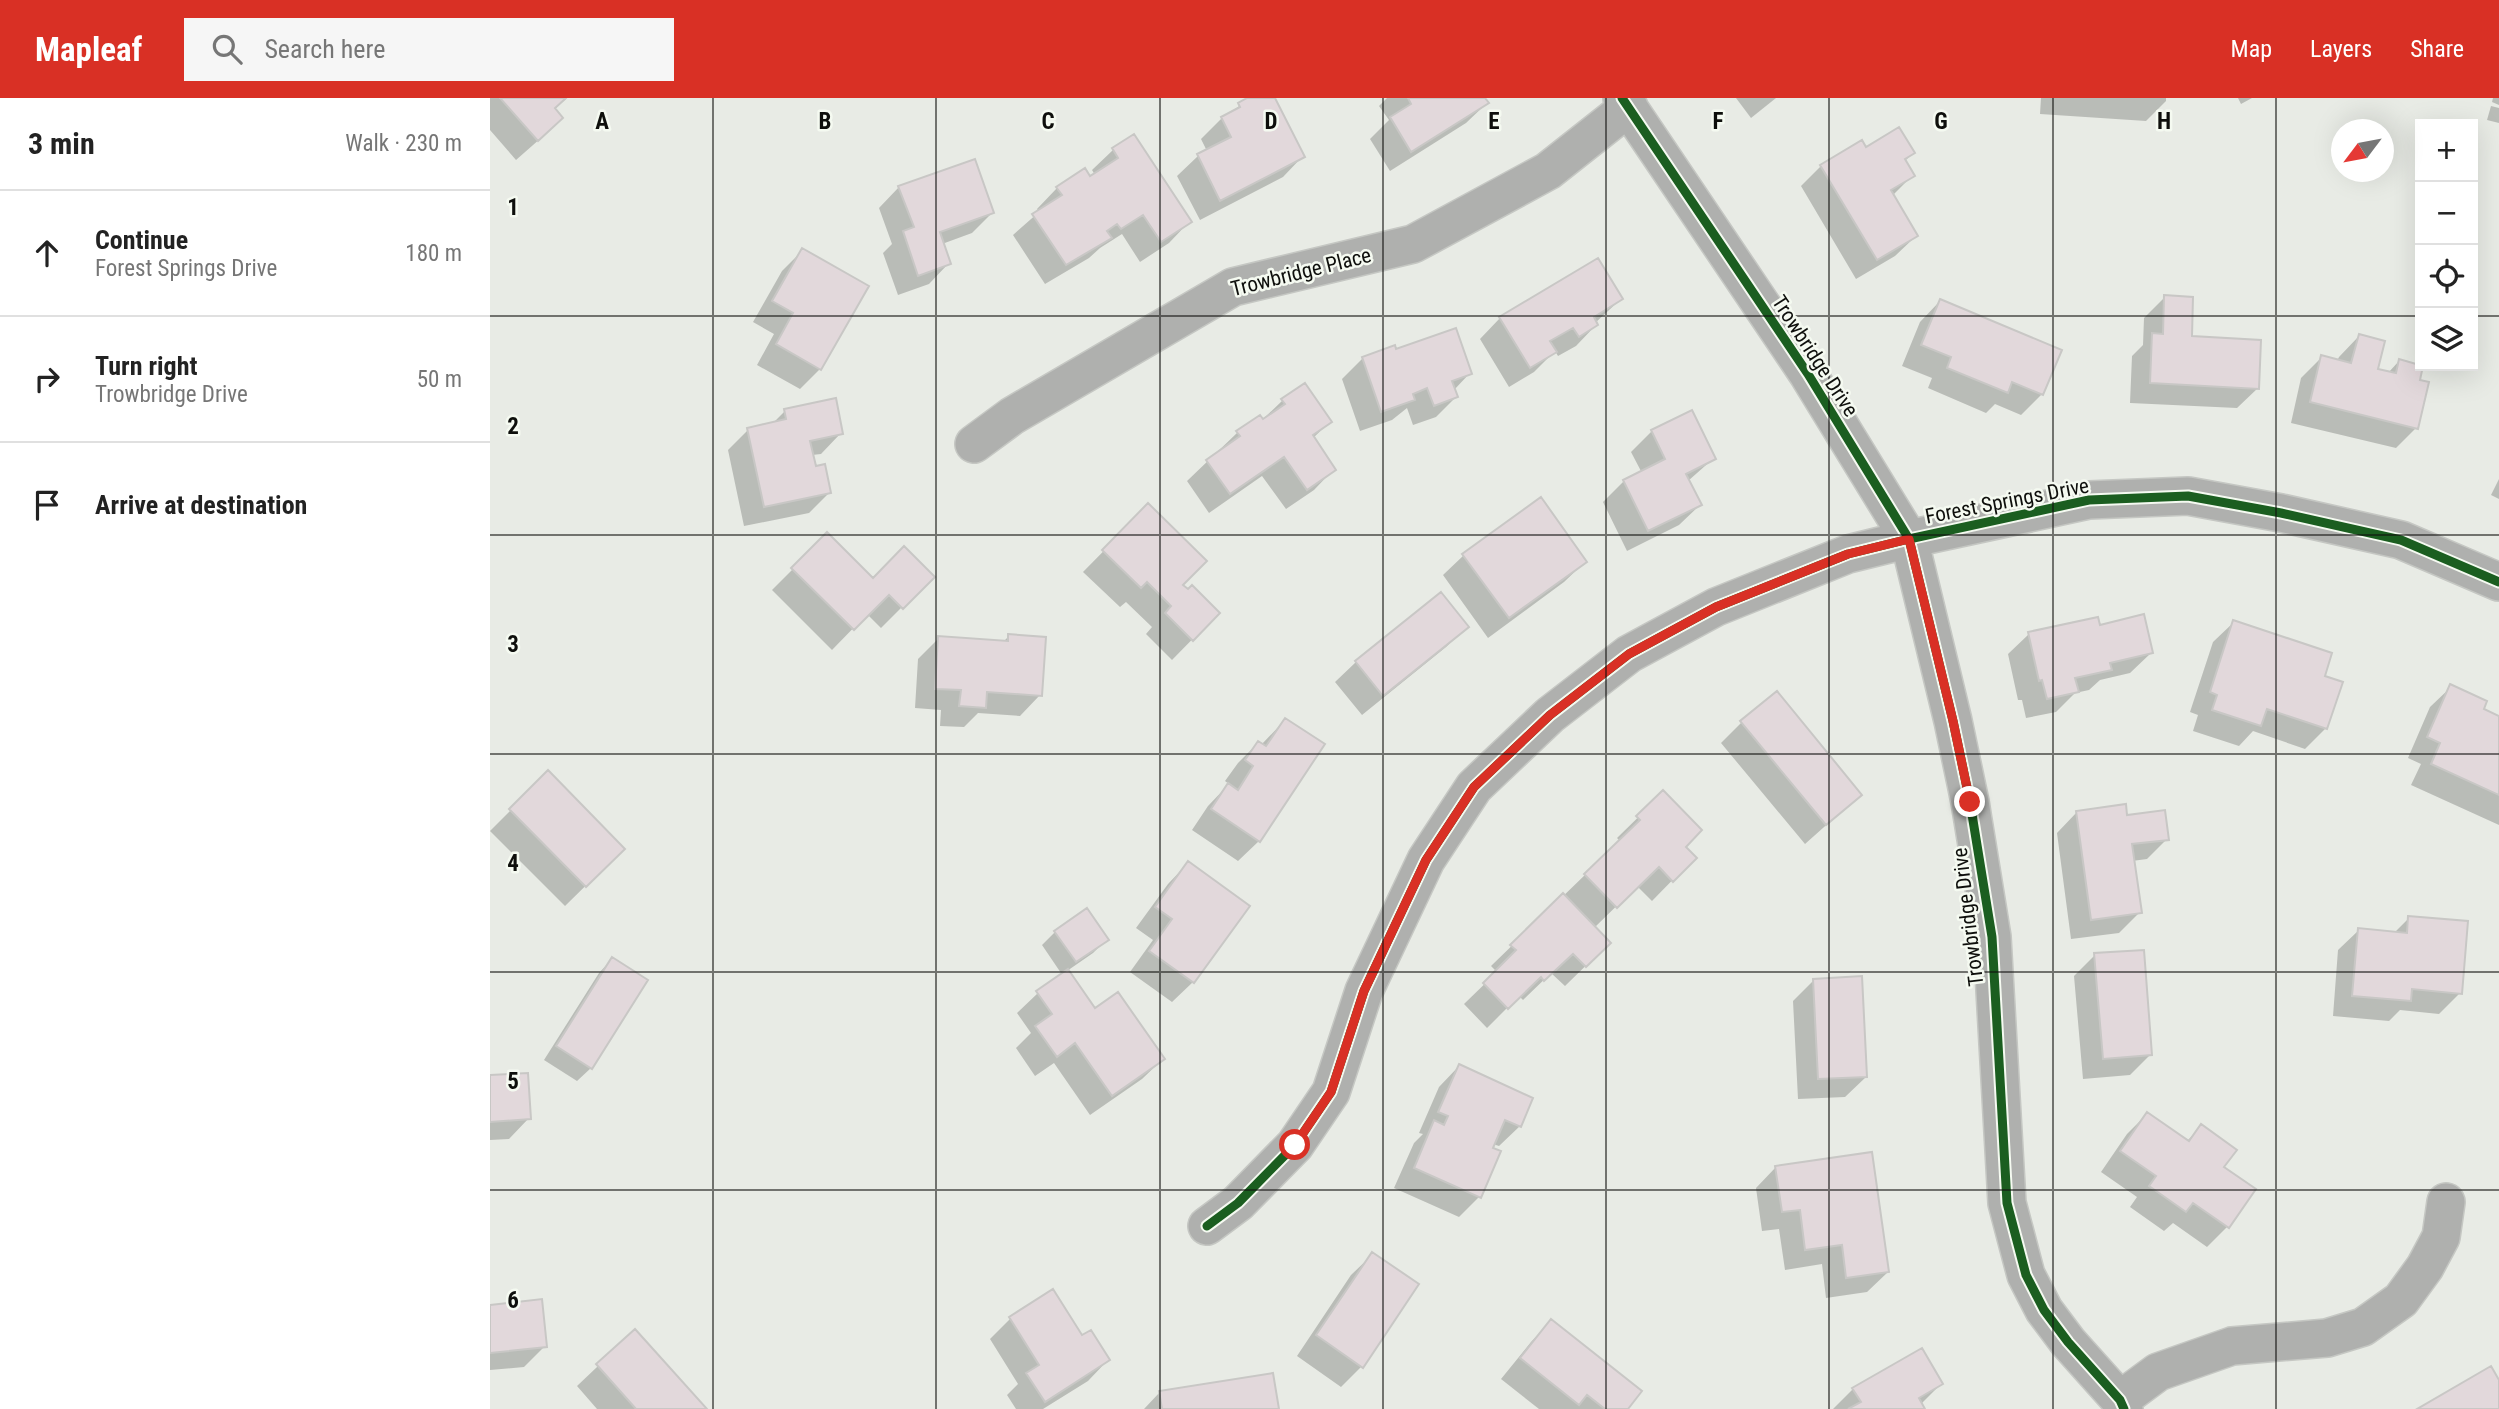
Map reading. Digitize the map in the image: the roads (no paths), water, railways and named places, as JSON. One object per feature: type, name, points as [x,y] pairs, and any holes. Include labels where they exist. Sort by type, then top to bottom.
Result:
[{"type":"street","name":"Trowbridge Place","points":[[974,444],[1012,416],[1233,287],[1413,244],[1548,171],[1626,102]]},
{"type":"street","name":"Trowbridge Drive","points":[[1626,102],[1808,374],[1909,539],[1962,761],[1992,937],[2007,1203],[2025,1275],[2044,1310],[2122,1404]]},
{"type":"street","name":"Forest Springs Drive","points":[[1208,1226],[1238,1203],[1295,1145],[1331,1092],[1364,991],[1426,860],[1474,787],[1550,715],[1629,654],[1716,607],[1848,554],[1909,539],[2090,500],[2188,496],[2281,513],[2401,540],[2499,582]]},
{"type":"street","points":[[2122,1404],[2158,1372],[2232,1346],[2327,1338],[2364,1327],[2401,1300],[2425,1267],[2441,1237],[2446,1202]]}]
